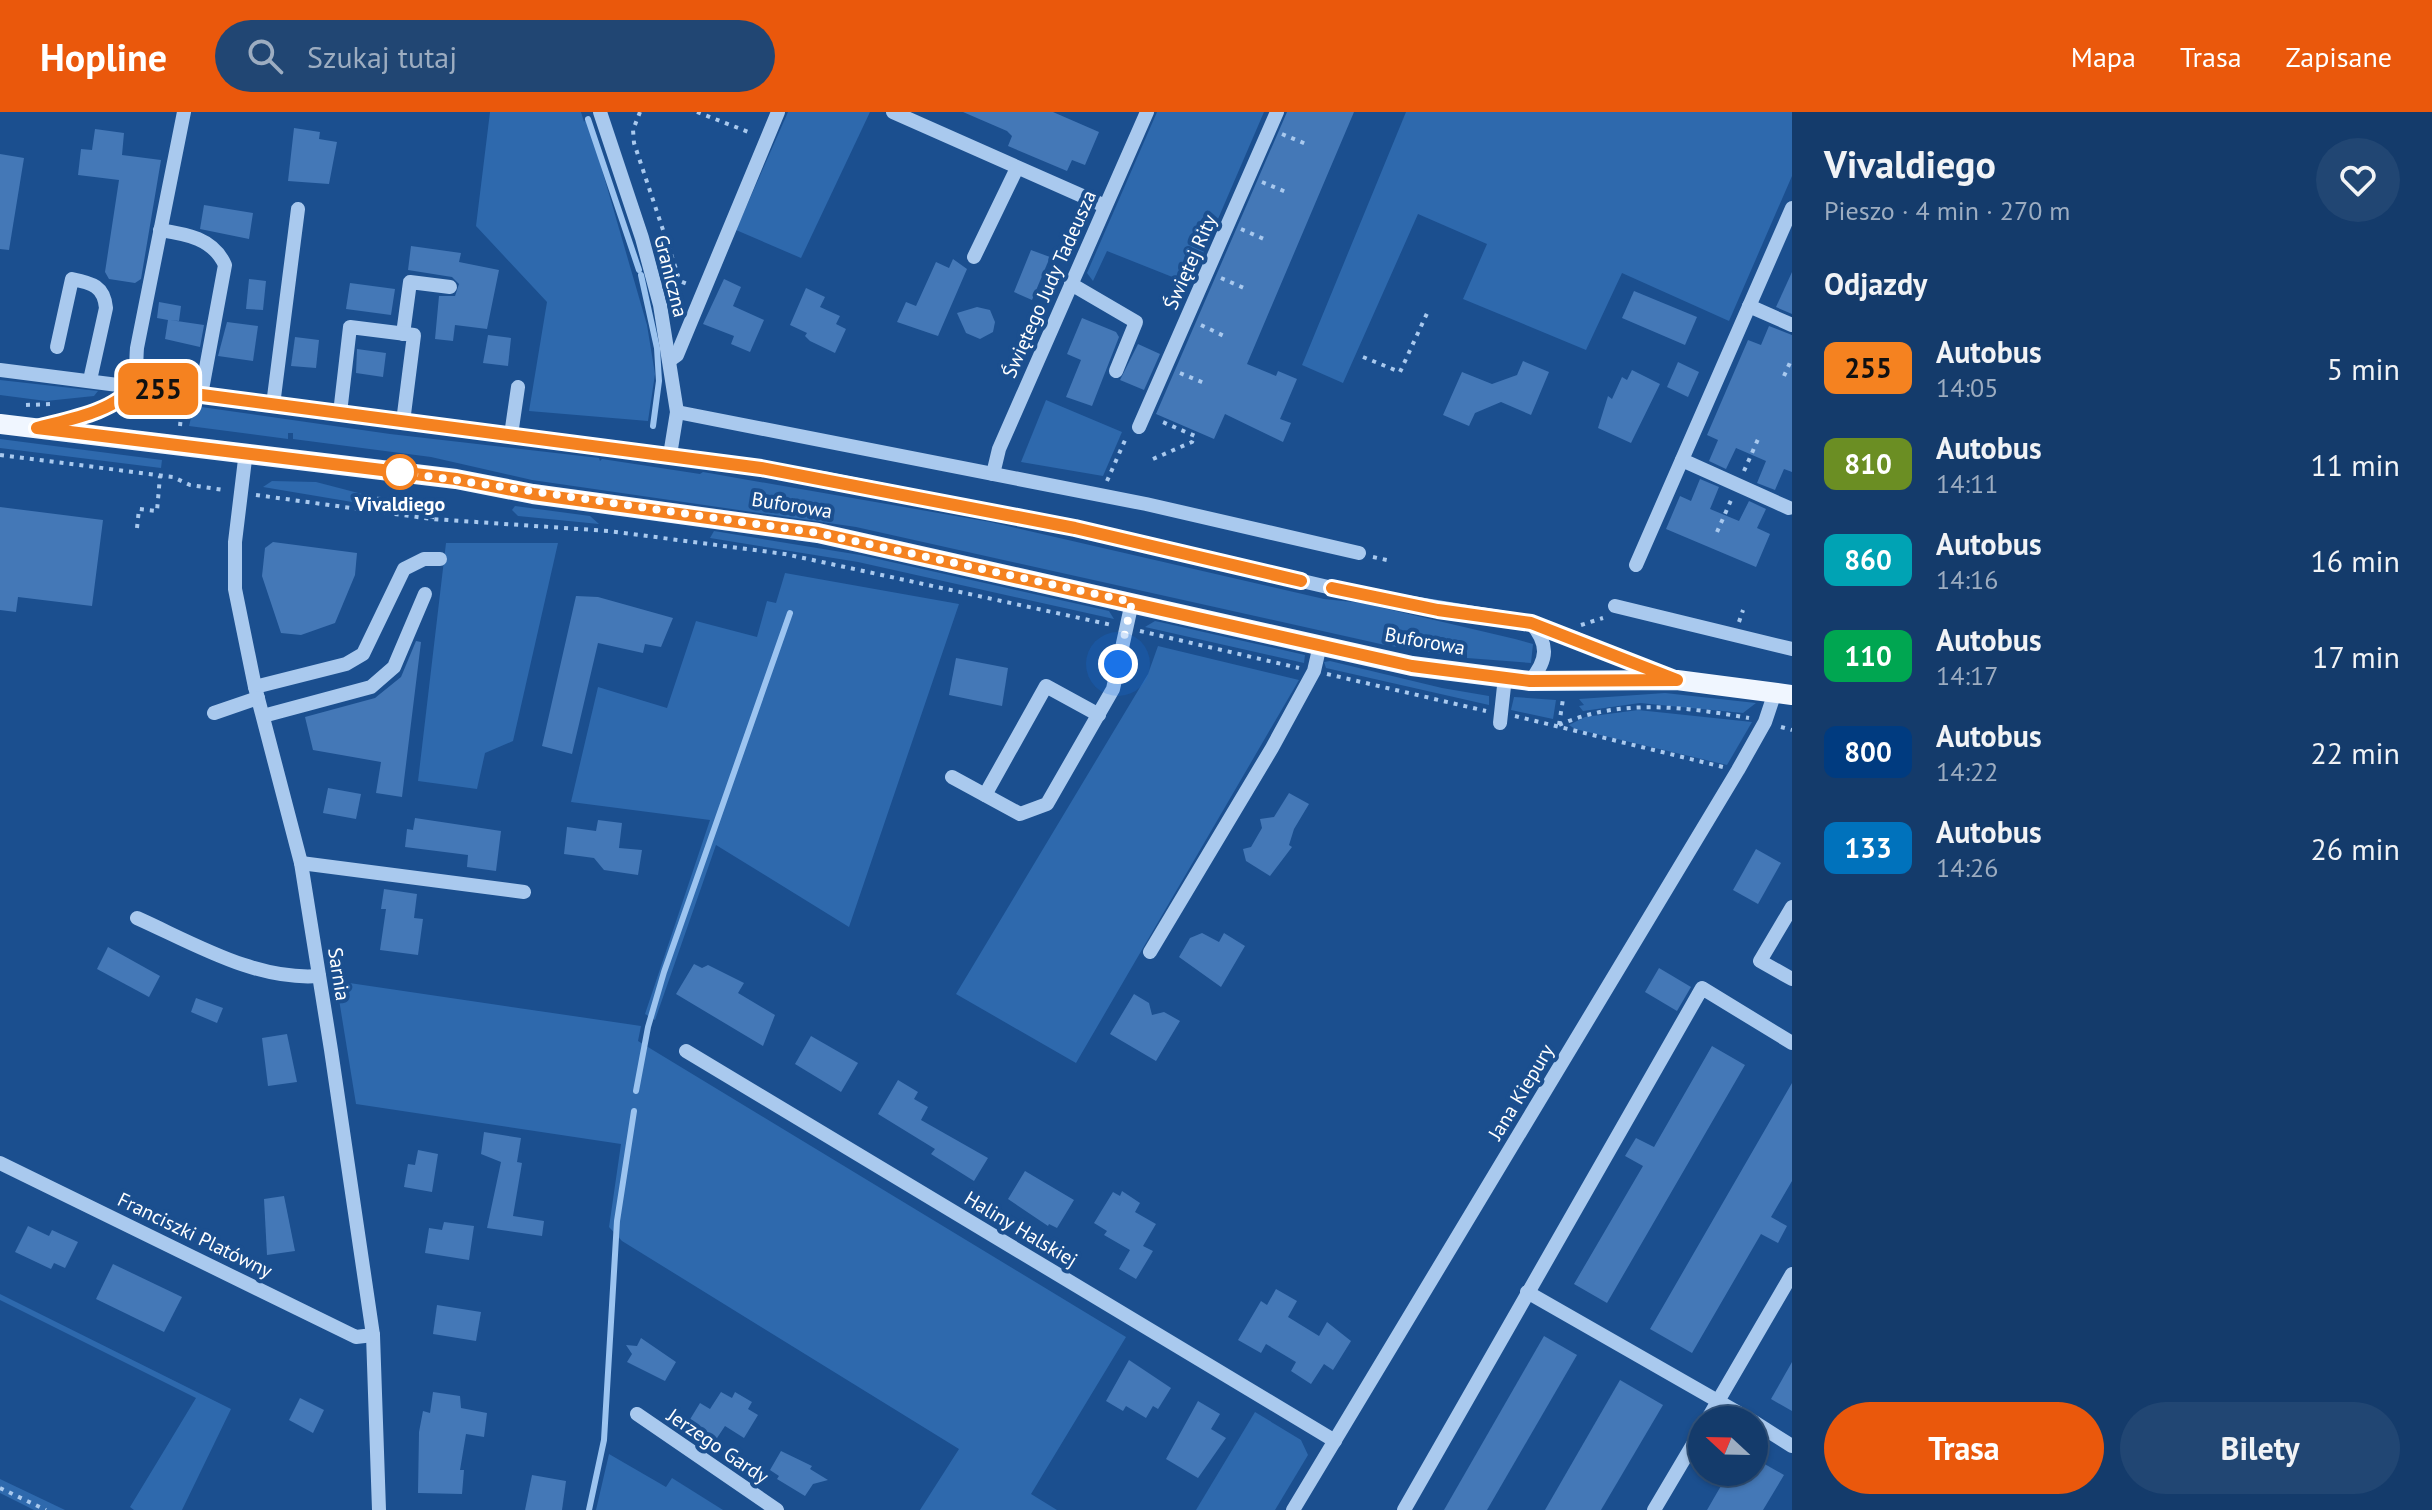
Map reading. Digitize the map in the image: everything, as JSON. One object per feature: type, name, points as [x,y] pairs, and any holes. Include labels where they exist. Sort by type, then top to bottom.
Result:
[{"type":"main road","name":"Buforowa","points":[[0,424],[246,451],[818,533],[1412,666],[1530,681],[1677,680],[1784,693]]},
{"type":"street","points":[[133,386],[184,112]]},
{"type":"street","name":"Graniczna","points":[[600,112],[642,238],[670,360],[677,412],[670,455]]},
{"type":"street","points":[[670,360],[677,355],[778,112]]},
{"type":"street","points":[[893,112],[1105,206]]},
{"type":"street","name":"Świętego Judy Tadeusza","points":[[993,474],[999,449],[1147,112]]},
{"type":"street","name":"Świętej Rity","points":[[1142,421],[1277,112]]},
{"type":"street","points":[[974,257],[1017,168]]},
{"type":"street","points":[[1636,565],[1792,208]]},
{"type":"street","points":[[273,405],[298,209]]},
{"type":"street","points":[[160,230],[197,238],[215,250],[225,265],[201,395]]},
{"type":"street","points":[[57,347],[72,279],[91,283],[105,296],[106,308],[90,380]]},
{"type":"street","points":[[403,334],[410,282],[450,287]]},
{"type":"street","points":[[1071,284],[1136,322],[1116,371]]},
{"type":"street","points":[[1749,306],[1792,325]]},
{"type":"street","points":[[340,413],[350,327],[414,335],[403,422]]},
{"type":"street","name":"Buforowa","points":[[0,370],[670,455],[828,479],[972,507],[1362,595],[1531,623],[1677,680]]},
{"type":"street","name":"Buforowa","points":[[37,428],[113,403],[126,396],[133,386]]},
{"type":"street","points":[[511,435],[518,387]]},
{"type":"street","points":[[677,412],[1102,495],[1359,553]]},
{"type":"street","name":"Sarnia","points":[[246,451],[234,565],[241,627],[301,863],[319,976],[373,1335],[379,1510]]},
{"type":"street","points":[[1682,460],[1789,508]]},
{"type":"street","points":[[214,713],[257,692],[356,659],[371,643],[404,569],[424,559],[440,559]]},
{"type":"street","points":[[263,716],[371,687],[394,667],[425,594]]},
{"type":"street","points":[[952,777],[1020,814],[1047,804],[1113,689],[1132,602]]},
{"type":"street","points":[[1615,606],[1792,649]]},
{"type":"street","points":[[1530,681],[1545,657],[1544,643],[1531,623]]},
{"type":"street","points":[[1150,952],[1272,748],[1314,671],[1320,645]]},
{"type":"street","points":[[1500,718],[1505,677]]},
{"type":"street","points":[[985,795],[1046,686],[1099,715]]},
{"type":"street","name":"Jana Kiepury","points":[[1293,1510],[1784,693]]},
{"type":"street","points":[[301,863],[524,892]]},
{"type":"street","points":[[1792,907],[1760,961],[1792,979]]},
{"type":"street","points":[[137,918],[290,979],[319,976]]},
{"type":"street","points":[[1404,1510],[1702,988],[1792,1043]]},
{"type":"street","name":"Haliny Halskiej","points":[[686,1051],[1335,1441]]},
{"type":"street","name":"Franciszki Platówny","points":[[0,1163],[356,1337],[373,1335]]},
{"type":"street","points":[[1715,1406],[1792,1274]]},
{"type":"street","points":[[1527,1292],[1726,1406]]},
{"type":"street","name":"Jerzego Gardy","points":[[637,1414],[777,1510]]},
{"type":"street","points":[[1768,1431],[1792,1446]]},
{"type":"street","points":[[1654,1510],[1688,1453]]},
{"type":"path","points":[[640,112],[633,130],[634,143],[680,281],[703,292]]},
{"type":"path","points":[[697,112],[766,139]]},
{"type":"path","points":[[1270,128],[1306,144]]},
{"type":"path","points":[[1249,176],[1286,192]]},
{"type":"path","points":[[1228,224],[1264,239]]},
{"type":"path","points":[[1207,272],[1244,288]]},
{"type":"path","points":[[1363,357],[1400,372],[1429,309]]},
{"type":"path","points":[[1186,319],[1224,336]]},
{"type":"path","points":[[1784,376],[1792,358]]},
{"type":"path","points":[[1166,367],[1204,383]]},
{"type":"path","points":[[16,405],[64,402]]},
{"type":"path","points":[[119,409],[181,417]]},
{"type":"path","points":[[1102,495],[1130,430],[1142,421],[1195,436],[1192,442],[1153,459]]},
{"type":"path","points":[[0,455],[173,477],[190,485],[221,490]]},
{"type":"path","points":[[173,477],[174,468]]},
{"type":"path","points":[[137,528],[139,509],[157,511],[160,476]]},
{"type":"path","points":[[256,495],[369,512],[609,531],[785,554],[1314,671],[1500,718],[1559,725],[1583,734],[1738,770]]},
{"type":"path","points":[[369,512],[371,498],[434,505],[432,519]]},
{"type":"path","points":[[1559,725],[1563,698]]},
{"type":"path","points":[[1559,725],[1602,710],[1639,706],[1722,713],[1765,722]]},
{"type":"path","points":[[0,1488],[46,1510]]},
{"type":"shaded area","points":[[490,112],[581,112],[584,122],[587,118],[647,325],[655,374],[648,421],[529,411],[547,302],[476,226]]},
{"type":"shaded area","points":[[788,112],[870,112],[801,258],[736,230]]},
{"type":"shaded area","points":[[1157,112],[1264,112],[1190,284],[1107,251],[1093,281],[1087,273]]},
{"type":"shaded area","points":[[1406,112],[1792,112],[1792,176],[1729,321],[1622,273],[1586,350],[1463,299],[1487,244],[1418,214],[1343,383],[1302,365]]},
{"type":"shaded area","points":[[0,380],[98,391],[94,396],[46,401],[0,395]]},
{"type":"shaded area","points":[[1046,400],[1122,432],[1103,476],[1021,462]]},
{"type":"shaded area","points":[[194,406],[390,434],[703,472],[990,522],[1324,599],[1362,603],[1515,639],[1533,644],[1531,663],[1467,658],[1467,652],[1462,652],[1462,657],[1385,645],[856,527],[532,480],[431,457],[293,439],[293,433],[288,433],[288,439],[189,426]]},
{"type":"shaded area","points":[[0,439],[162,460],[161,468],[0,448]]},
{"type":"shaded area","points":[[272,481],[316,482],[366,495],[364,504],[263,487]]},
{"type":"shaded area","points":[[515,506],[590,516],[599,524],[518,516],[512,510]]},
{"type":"shaded area","points":[[714,531],[860,555],[1109,611],[1114,619],[858,562],[710,538]]},
{"type":"shaded area","points":[[446,543],[558,543],[513,741],[485,753],[477,789],[418,781]]},
{"type":"shaded area","points":[[785,573],[959,604],[849,927],[716,845],[655,1020],[645,1014],[710,820],[571,802],[598,687],[667,708],[696,621],[757,637],[767,601],[776,603]]},
{"type":"shaded area","points":[[1155,621],[1305,655],[1304,663],[1145,627]]},
{"type":"shaded area","points":[[1158,646],[1299,680],[1076,1063],[956,994],[1148,674]]},
{"type":"shaded area","points":[[1324,662],[1489,696],[1489,705],[1326,668]]},
{"type":"shaded area","points":[[1665,693],[1756,703],[1743,713],[1640,703],[1583,711],[1579,706],[1584,705],[1579,699]]},
{"type":"shaded area","points":[[1514,697],[1556,700],[1553,719],[1511,710]]},
{"type":"shaded area","points":[[1638,710],[1752,722],[1727,765],[1575,729],[1569,725],[1585,717]]},
{"type":"shaded area","points":[[336,981],[641,1026],[638,1041],[1126,1337],[1031,1494],[1057,1510],[920,1510],[959,1449],[622,1241],[609,1227],[621,1144],[356,1104]]},
{"type":"shaded area","points":[[0,1294],[231,1409],[182,1510],[134,1510],[130,1507],[196,1398],[0,1300]]},
{"type":"shaded area","points":[[1255,1412],[1301,1440],[1308,1455],[1275,1510],[1196,1510]]},
{"type":"shaded area","points":[[609,1454],[666,1487],[672,1478],[723,1510],[596,1510]]},
{"type":"shaded area","points":[[0,1479],[65,1510],[34,1510],[0,1493]]},
{"type":"building","points":[[963,112],[1053,112],[1099,132],[1085,165],[1072,160],[1067,171],[1008,146],[1012,136],[1007,131]]},
{"type":"building","points":[[1287,112],[1354,112],[1247,364],[1276,376],[1278,371],[1297,379],[1280,419],[1291,423],[1283,442],[1225,414],[1214,439],[1156,414]]},
{"type":"building","points":[[294,128],[320,132],[319,139],[337,142],[329,184],[288,181]]},
{"type":"building","points":[[95,129],[124,133],[122,155],[161,160],[141,279],[135,283],[109,279],[105,272],[119,180],[78,175],[81,149],[92,150]]},
{"type":"building","points":[[0,154],[24,158],[9,250],[0,249]]},
{"type":"building","points":[[204,205],[253,213],[249,239],[200,229]]},
{"type":"building","points":[[411,246],[461,253],[459,262],[499,270],[487,329],[455,325],[453,341],[435,339],[439,296],[455,296],[459,284],[452,277],[408,270]]},
{"type":"building","points":[[1031,250],[1050,257],[1032,300],[1014,292]]},
{"type":"building","points":[[953,259],[967,269],[938,336],[897,322],[906,302],[916,306],[936,262],[949,268]]},
{"type":"building","points":[[1792,272],[1792,314],[1776,307]]},
{"type":"building","points":[[249,279],[266,281],[263,310],[246,309]]},
{"type":"building","points":[[724,279],[741,287],[733,306],[764,320],[750,352],[731,344],[734,336],[703,324]]},
{"type":"building","points":[[350,283],[395,289],[391,315],[346,309]]},
{"type":"building","points":[[806,288],[825,297],[820,307],[840,316],[836,324],[846,329],[835,353],[810,341],[805,336],[807,333],[790,325]]},
{"type":"building","points":[[1634,291],[1697,317],[1685,345],[1622,318]]},
{"type":"building","points":[[159,302],[181,306],[179,321],[170,320],[204,325],[200,347],[165,339],[168,320],[157,318]]},
{"type":"building","points":[[977,307],[990,310],[995,322],[993,332],[980,339],[966,333],[957,313]]},
{"type":"building","points":[[1082,318],[1116,332],[1119,337],[1092,406],[1066,397],[1081,360],[1067,354]]},
{"type":"building","points":[[227,322],[258,326],[253,361],[218,356]]},
{"type":"building","points":[[1769,326],[1792,335],[1792,472],[1784,469],[1775,490],[1757,483],[1766,461],[1736,448],[1726,469],[1709,461],[1718,440],[1707,435],[1748,340],[1761,345]]},
{"type":"building","points":[[488,335],[511,338],[508,366],[483,363]]},
{"type":"building","points":[[295,337],[319,340],[316,368],[291,366]]},
{"type":"building","points":[[1138,344],[1160,354],[1144,390],[1120,380]]},
{"type":"building","points":[[357,349],[386,353],[383,377],[356,373]]},
{"type":"building","points":[[1523,361],[1549,372],[1531,415],[1501,402],[1475,413],[1469,426],[1443,415],[1462,372],[1492,384],[1517,375]]},
{"type":"building","points":[[1678,362],[1699,372],[1688,397],[1667,387]]},
{"type":"building","points":[[1632,370],[1660,384],[1631,443],[1598,428],[1608,396],[1612,399],[1622,377],[1627,380]]},
{"type":"building","points":[[1700,479],[1719,487],[1710,509],[1739,521],[1749,501],[1766,509],[1757,528],[1770,534],[1756,567],[1666,529],[1680,496],[1691,501]]},
{"type":"building","points":[[0,507],[103,520],[92,606],[18,597],[16,612],[0,610]]},
{"type":"building","points":[[273,542],[357,553],[355,575],[335,623],[301,635],[281,633],[262,576],[265,548]]},
{"type":"building","points":[[576,596],[598,597],[673,618],[661,647],[645,644],[643,653],[598,643],[572,754],[542,746]]},
{"type":"building","points":[[416,641],[421,642],[402,797],[376,793],[381,762],[313,750],[305,717],[375,698],[401,677]]},
{"type":"building","points":[[956,658],[1008,668],[1002,706],[949,695]]},
{"type":"building","points":[[328,788],[361,794],[356,819],[323,813]]},
{"type":"building","points":[[1289,793],[1309,804],[1294,829],[1289,845],[1292,847],[1270,876],[1246,861],[1243,849],[1251,847],[1262,828],[1260,819],[1274,817]]},
{"type":"building","points":[[415,818],[501,831],[496,871],[467,867],[468,855],[405,847],[407,829],[413,830]]},
{"type":"building","points":[[598,820],[622,823],[619,848],[642,850],[638,875],[604,870],[594,858],[564,854],[567,827],[596,831]]},
{"type":"building","points":[[1756,849],[1781,863],[1758,904],[1733,890]]},
{"type":"building","points":[[384,889],[417,894],[414,918],[423,919],[418,955],[380,950],[386,909],[381,909]]},
{"type":"building","points":[[1202,933],[1219,942],[1224,933],[1245,946],[1221,987],[1179,957],[1190,938]]},
{"type":"building","points":[[108,947],[160,976],[149,997],[97,969]]},
{"type":"building","points":[[694,964],[702,968],[708,965],[744,983],[738,993],[775,1015],[763,1046],[676,994]]},
{"type":"building","points":[[1659,968],[1691,987],[1677,1011],[1645,992]]},
{"type":"building","points":[[1134,994],[1149,1003],[1152,1015],[1164,1012],[1180,1021],[1156,1061],[1110,1034]]},
{"type":"building","points":[[196,998],[223,1008],[217,1023],[191,1012]]},
{"type":"building","points":[[287,1034],[297,1082],[268,1086],[262,1038]]},
{"type":"building","points":[[811,1036],[858,1063],[841,1092],[795,1064]]},
{"type":"building","points":[[1712,1046],[1745,1065],[1607,1303],[1574,1284],[1643,1166],[1625,1156],[1636,1138],[1654,1147]]},
{"type":"building","points":[[898,1080],[918,1092],[914,1099],[928,1107],[921,1120],[988,1158],[974,1181],[931,1154],[935,1149],[878,1114]]},
{"type":"building","points":[[1792,1083],[1792,1181],[1771,1217],[1787,1226],[1778,1243],[1761,1234],[1692,1353],[1650,1329]]},
{"type":"building","points":[[484,1132],[521,1138],[517,1162],[522,1163],[513,1216],[544,1221],[542,1236],[487,1228],[501,1162],[481,1154]]},
{"type":"building","points":[[418,1150],[438,1154],[432,1192],[404,1187],[408,1164],[415,1165]]},
{"type":"building","points":[[1025,1171],[1074,1200],[1057,1228],[1048,1226],[1008,1199]]},
{"type":"building","points":[[1122,1191],[1140,1203],[1135,1212],[1156,1224],[1143,1246],[1153,1251],[1136,1279],[1119,1269],[1130,1250],[1104,1235],[1107,1231],[1094,1223],[1113,1192],[1120,1196]]},
{"type":"building","points":[[284,1196],[295,1251],[267,1255],[264,1199]]},
{"type":"building","points":[[444,1222],[474,1226],[469,1260],[425,1253],[429,1228],[442,1230]]},
{"type":"building","points":[[28,1226],[49,1236],[52,1230],[78,1242],[65,1268],[54,1263],[51,1269],[15,1252]]},
{"type":"building","points":[[113,1264],[182,1297],[164,1332],[96,1299]]},
{"type":"building","points":[[1276,1289],[1297,1301],[1288,1317],[1319,1336],[1327,1322],[1351,1341],[1333,1370],[1324,1364],[1311,1384],[1291,1371],[1296,1362],[1266,1344],[1261,1353],[1238,1340],[1261,1301],[1267,1305]]},
{"type":"building","points":[[437,1305],[481,1312],[476,1341],[433,1334]]},
{"type":"building","points":[[1544,1336],[1577,1355],[1487,1510],[1444,1510]]},
{"type":"building","points":[[641,1338],[676,1362],[665,1381],[627,1362],[632,1354],[626,1345],[637,1346]]},
{"type":"building","points":[[1129,1360],[1171,1388],[1158,1409],[1153,1406],[1146,1418],[1126,1406],[1123,1411],[1106,1401]]},
{"type":"building","points":[[1792,1362],[1792,1411],[1771,1399]]},
{"type":"building","points":[[1620,1380],[1663,1405],[1601,1510],[1545,1510]]},
{"type":"building","points":[[433,1392],[460,1396],[461,1408],[487,1413],[484,1437],[466,1434],[460,1470],[464,1470],[462,1494],[418,1493],[419,1432],[423,1411],[430,1413]]},
{"type":"building","points":[[721,1392],[732,1398],[735,1392],[752,1402],[748,1409],[758,1415],[744,1438],[725,1426],[717,1438],[689,1421],[700,1403],[710,1409]]},
{"type":"building","points":[[300,1398],[324,1410],[313,1433],[289,1420]]},
{"type":"building","points":[[1198,1401],[1220,1414],[1211,1429],[1226,1438],[1198,1478],[1166,1459]]},
{"type":"building","points":[[781,1451],[812,1466],[810,1469],[828,1480],[813,1484],[805,1496],[777,1479],[779,1476],[770,1470]]},
{"type":"building","points":[[1768,1466],[1784,1475],[1763,1510],[1707,1510],[1721,1486],[1768,1486]]},
{"type":"building","points":[[532,1475],[566,1481],[562,1510],[525,1510]]},
{"type":"waterway","points":[[588,119],[639,270]]},
{"type":"waterway","points":[[641,275],[657,348],[659,381],[653,426]]},
{"type":"waterway","points":[[636,1091],[648,1027],[664,972],[790,613]]},
{"type":"waterway","points":[[589,1510],[604,1440],[617,1221],[634,1111]]},
{"type":"bus line","name":"255","points":[[1301,581],[1075,528],[828,479],[670,455],[133,386],[126,396],[113,403],[37,428],[246,451],[456,479],[533,494],[818,533],[941,558],[1412,666],[1530,681],[1677,680],[1531,623],[1438,610],[1332,588]]},
{"type":"place","name":"Vivaldiego","points":[[400,472]]},
{"type":"route","points":[[400,472],[533,494],[818,533],[1132,602],[1118,664]]}]
